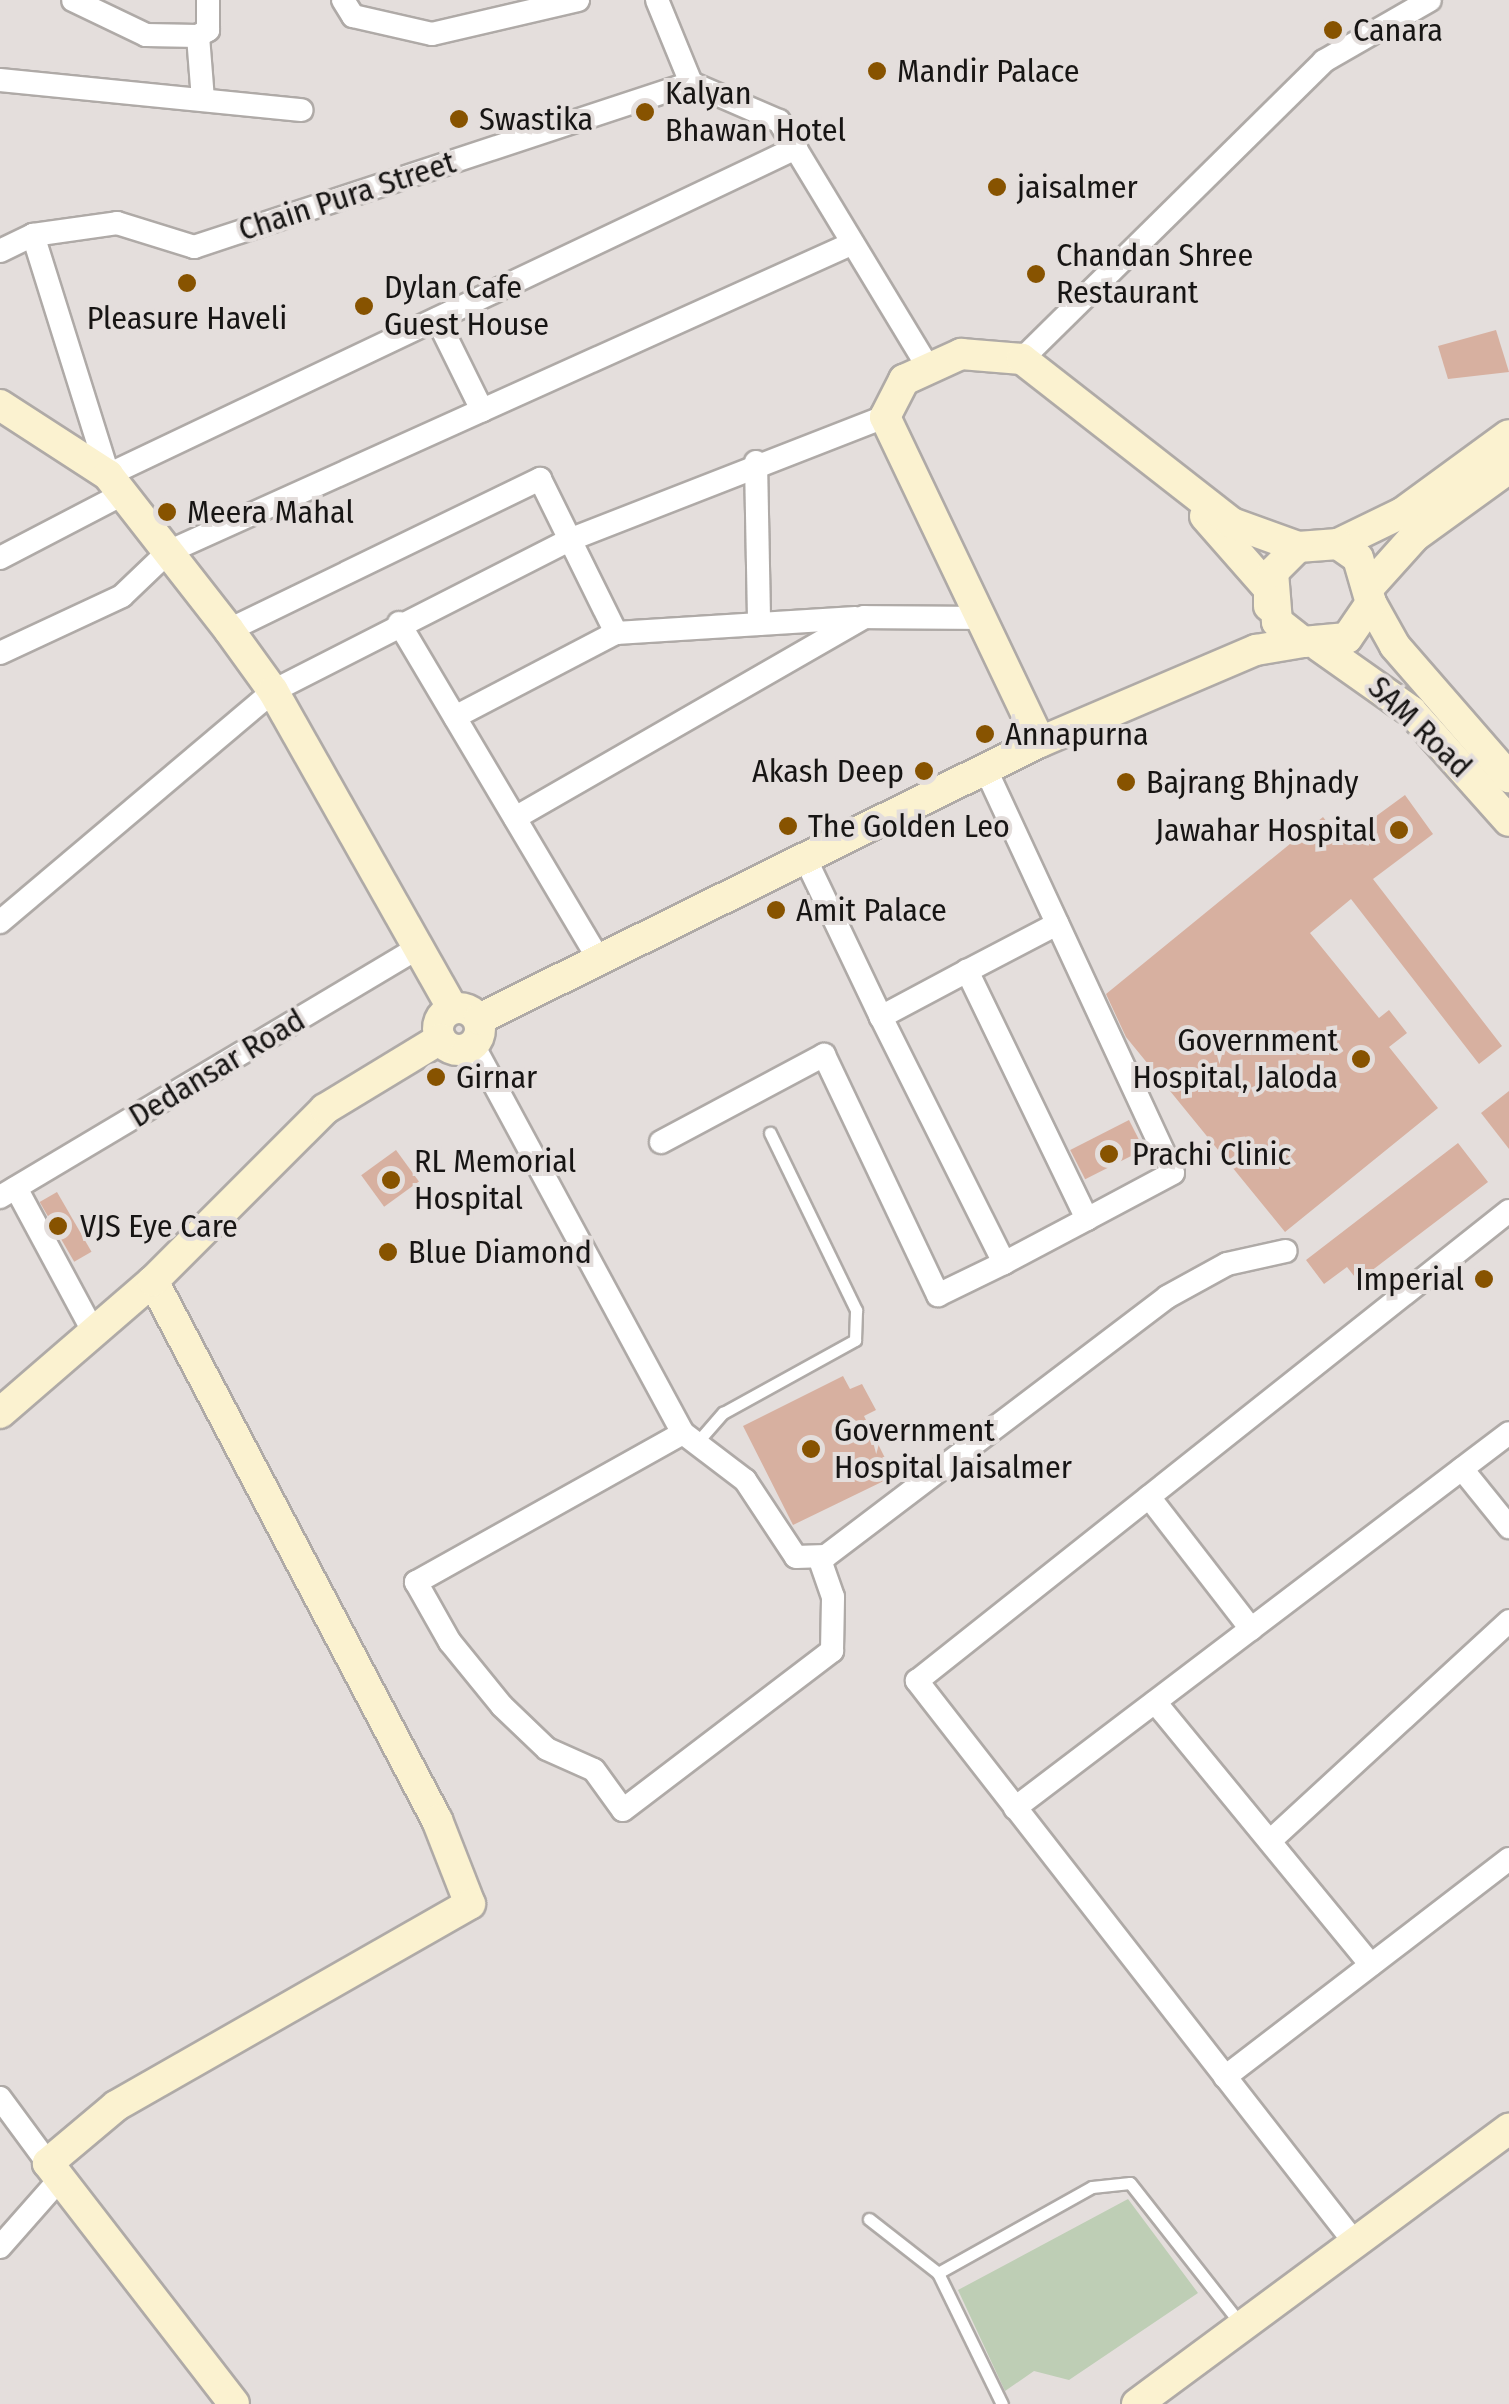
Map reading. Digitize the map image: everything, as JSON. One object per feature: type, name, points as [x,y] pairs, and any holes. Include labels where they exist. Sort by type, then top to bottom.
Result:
[{"type":"street","points":[[73,0],[146,35],[198,36],[208,30],[208,0]]},
{"type":"street","points":[[343,0],[353,16],[432,34],[578,0]]},
{"type":"street","points":[[657,0],[691,84],[780,121],[927,365]]},
{"type":"street","points":[[1022,359],[1324,61],[1430,0]]},
{"type":"street","points":[[198,36],[203,99]]},
{"type":"street","points":[[0,80],[302,110]]},
{"type":"street","name":"Chain Pura Street","points":[[0,251],[33,235],[117,224],[194,247],[691,84]]},
{"type":"street","points":[[0,558],[115,484],[437,319],[796,148]]},
{"type":"street","points":[[33,235],[115,484],[274,691],[418,948],[468,1024],[692,1436],[745,1480],[796,1557],[820,1557],[1167,1296],[1228,1264],[1286,1250]]},
{"type":"street","points":[[0,653],[122,596],[168,552],[853,243]]},
{"type":"street","points":[[437,319],[482,410]]},
{"type":"street","points":[[0,922],[274,691],[400,623],[569,540],[756,462],[885,417],[904,380],[927,365],[961,354],[1022,359],[1180,489],[1232,522],[1298,546],[1338,544],[1402,512],[1509,435]]},
{"type":"street","points":[[7,416],[115,484]]},
{"type":"street","points":[[885,417],[974,618],[1040,742]]},
{"type":"street","points":[[756,462],[760,624]]},
{"type":"street","points":[[0,1413],[154,1281],[325,1109],[440,1039],[441,1018],[468,1024],[808,862],[1040,742],[1256,650],[1347,638],[1371,594],[1415,536],[1509,468]]},
{"type":"street","points":[[229,630],[540,479],[616,633]]},
{"type":"street","points":[[1180,489],[1268,589],[1277,622],[1311,644]]},
{"type":"street","points":[[1338,544],[1371,594],[1395,646],[1509,777]]},
{"type":"street","points":[[1256,650],[1270,625],[1268,589],[1298,546]]},
{"type":"street","points":[[455,717],[616,633],[864,617],[974,618]]},
{"type":"street","points":[[515,818],[864,617]]},
{"type":"street","points":[[400,623],[600,962]]},
{"type":"street","name":"SAM Road","points":[[1311,644],[1411,711],[1509,821]]},
{"type":"street","points":[[660,1142],[824,1055],[938,1294],[1173,1174],[986,770]]},
{"type":"street","points":[[808,862],[1004,1262]]},
{"type":"street","points":[[881,1017],[1057,924]]},
{"type":"street","name":"Dedansar Road","points":[[94,1333],[8,1193],[418,948]]},
{"type":"street","points":[[967,971],[1087,1219]]},
{"type":"street","points":[[1355,2243],[917,1682],[1506,1220]]},
{"type":"street","points":[[0,2247],[54,2172],[116,2106],[470,1904],[437,1820],[154,1281]]},
{"type":"street","points":[[1015,1808],[1509,1434]]},
{"type":"street","points":[[692,1436],[416,1582],[450,1642],[548,1748],[594,1770],[622,1810],[832,1651],[833,1597],[820,1557]]},
{"type":"street","points":[[1462,1469],[1509,1527]]},
{"type":"street","points":[[1149,1497],[1251,1629]]},
{"type":"street","points":[[1270,1842],[1509,1621]]},
{"type":"street","points":[[1155,1702],[1371,1965]]},
{"type":"street","points":[[1225,2078],[1509,1859]]},
{"type":"street","points":[[4,2111],[234,2404]]},
{"type":"street","points":[[1138,2404],[1509,2130]]},
{"type":"lane","points":[[692,1436],[724,1413],[855,1340],[856,1310],[770,1133]]},
{"type":"lane","points":[[938,2273],[1092,2186],[1130,2183],[1242,2326]]},
{"type":"lane","points":[[869,2219],[938,2273],[1002,2404]]},
{"type":"green space","points":[[1128,2199],[1198,2293],[1069,2380],[1034,2371],[1005,2391],[958,2290]]},
{"type":"building","points":[[1496,330],[1509,372],[1448,379],[1438,346]]},
{"type":"building","points":[[1405,795],[1433,834],[1373,879],[1502,1046],[1479,1064],[1351,899],[1310,933],[1379,1018],[1389,1010],[1407,1033],[1389,1047],[1438,1108],[1285,1232],[1126,1037],[1106,994],[1323,817],[1342,841]]},
{"type":"building","points":[[1509,1091],[1509,1149],[1481,1113]]},
{"type":"building","points":[[1129,1120],[1144,1149],[1085,1179],[1070,1150]]},
{"type":"building","points":[[1458,1143],[1488,1182],[1358,1281],[1347,1267],[1324,1284],[1306,1260]]},
{"type":"building","points":[[396,1150],[419,1182],[384,1207],[361,1175]]},
{"type":"building","points":[[57,1192],[92,1252],[74,1262],[40,1202]]},
{"type":"building","points":[[843,1376],[850,1389],[862,1384],[876,1410],[864,1416],[894,1476],[793,1525],[743,1426]]},
{"type":"place","name":"Canara","points":[[1333,30]]},
{"type":"place","name":"Mandir Palace","points":[[877,71]]},
{"type":"place","name":"Kalyan Bhawan Hotel","points":[[645,112]]},
{"type":"place","name":"Swastika","points":[[459,119]]},
{"type":"place","name":"jaisalmer","points":[[997,187]]},
{"type":"place","name":"Chandan Shree Restaurant","points":[[1036,274]]},
{"type":"place","name":"Pleasure Haveli","points":[[187,283]]},
{"type":"place","name":"Dylan Cafe Guest House","points":[[364,306]]},
{"type":"place","name":"Meera Mahal","points":[[167,512]]},
{"type":"place","name":"Annapurna","points":[[985,734]]},
{"type":"place","name":"Akash Deep","points":[[924,771]]},
{"type":"place","name":"Bajrang Bhjnady","points":[[1126,782]]},
{"type":"place","name":"The Golden Leo","points":[[788,826]]},
{"type":"place","name":"Jawahar Hospital","points":[[1399,830]]},
{"type":"place","name":"Amit Palace","points":[[776,910]]},
{"type":"place","name":"Government Hospital, Jaloda","points":[[1361,1059]]},
{"type":"place","name":"Girnar","points":[[436,1077]]},
{"type":"place","name":"Prachi Clinic","points":[[1109,1154]]},
{"type":"place","name":"RL Memorial Hospital","points":[[391,1180]]},
{"type":"place","name":"VJS Eye Care","points":[[58,1226]]},
{"type":"place","name":"Blue Diamond","points":[[388,1252]]},
{"type":"place","name":"Imperial","points":[[1484,1279]]},
{"type":"place","name":"Government Hospital Jaisalmer","points":[[811,1449]]}]
